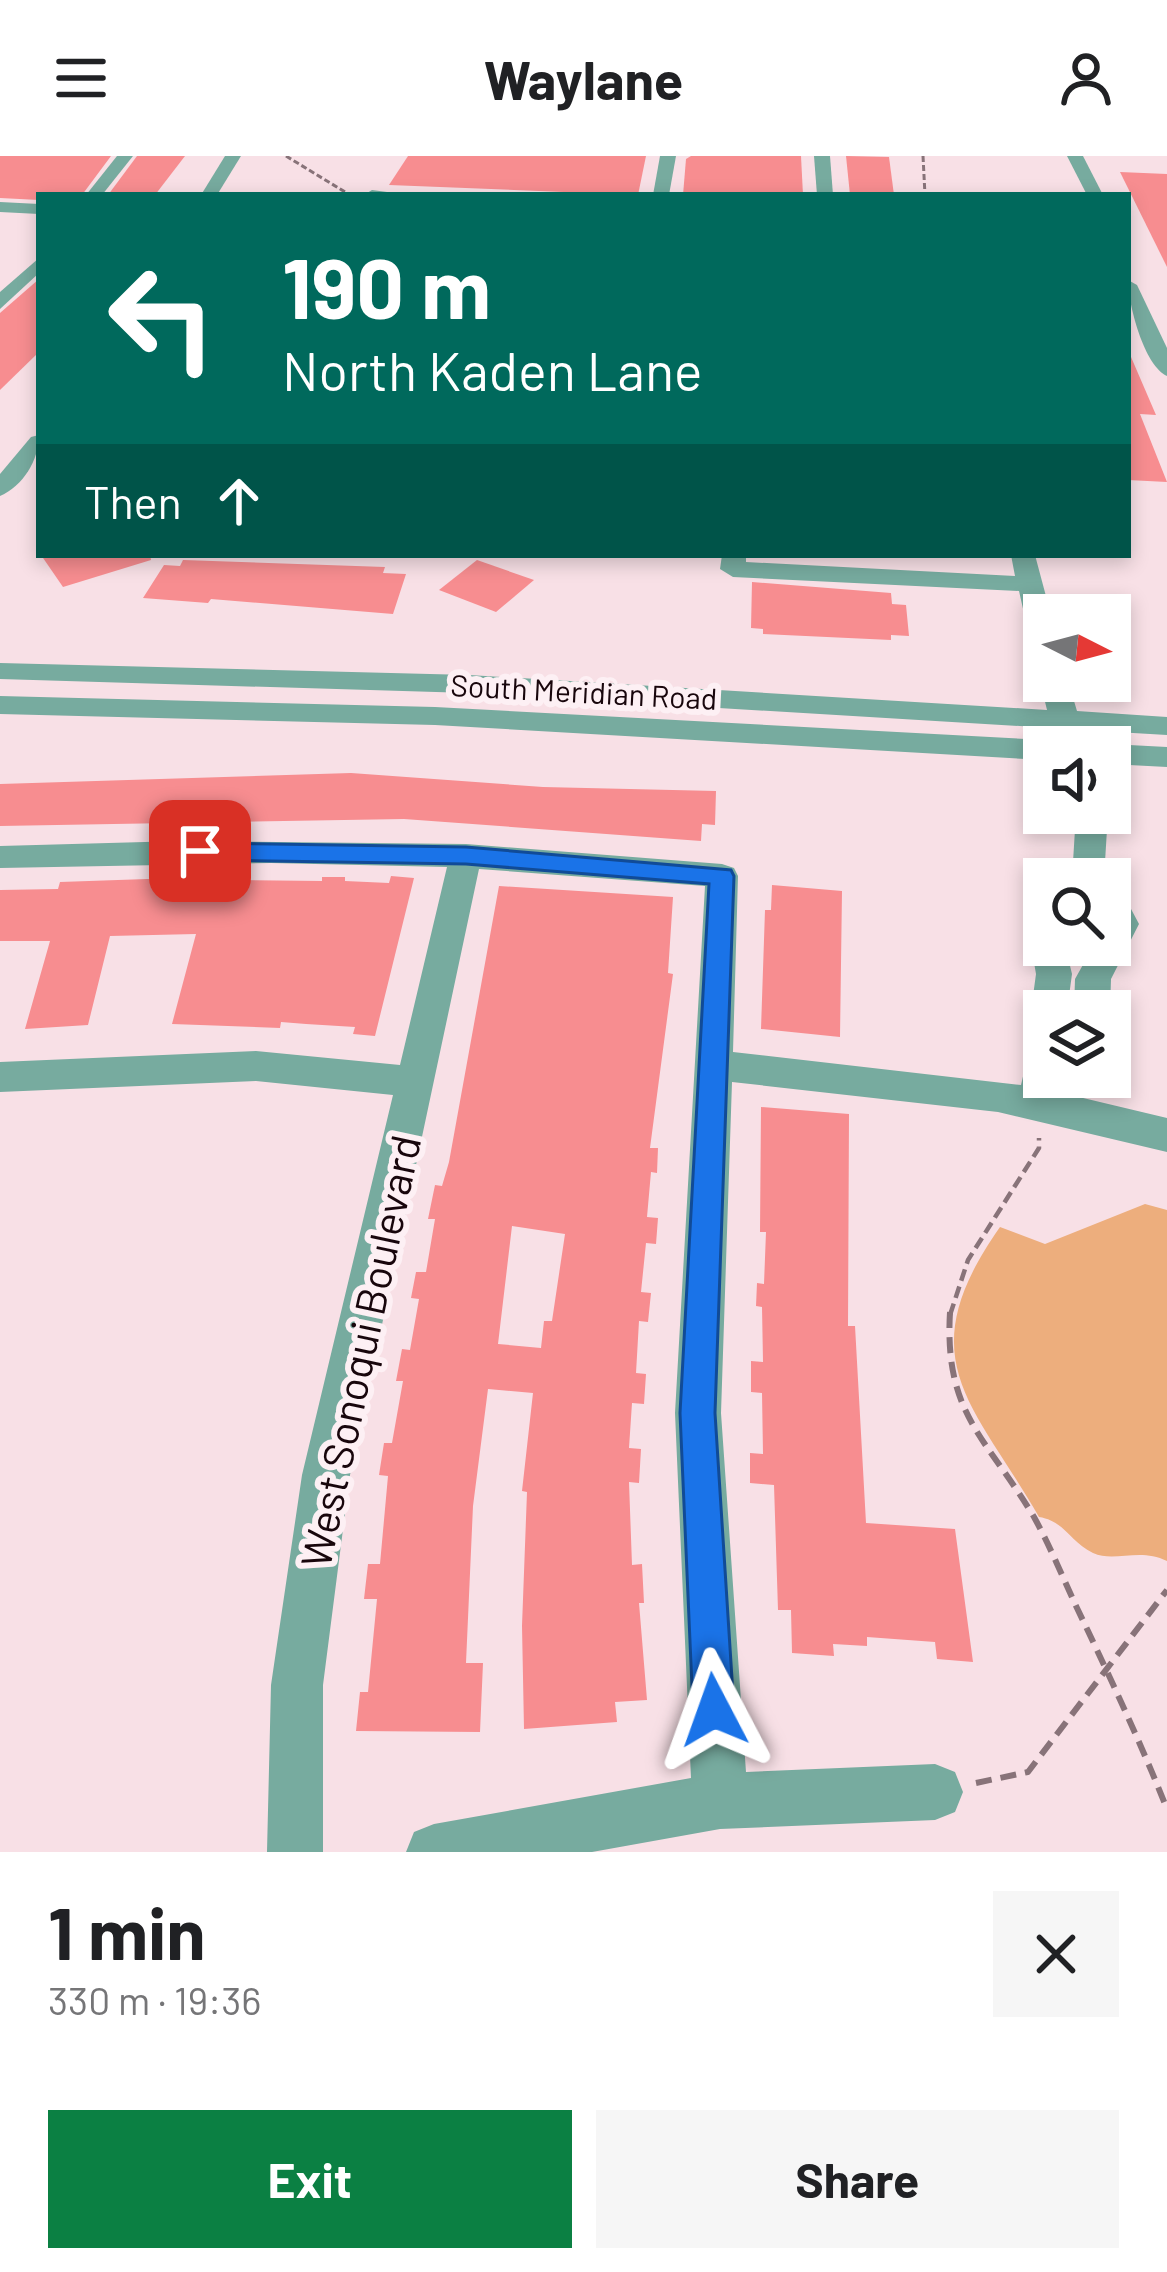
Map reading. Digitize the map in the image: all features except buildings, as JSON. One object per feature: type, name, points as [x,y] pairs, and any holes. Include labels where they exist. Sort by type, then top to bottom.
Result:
[{"type":"street","points":[[96,192],[125,156]]},
{"type":"street","points":[[211,192],[232,156]]},
{"type":"street","points":[[226,192],[248,156]]},
{"type":"street","points":[[662,192],[668,156]]},
{"type":"street","points":[[822,156],[825,192]]},
{"type":"street","points":[[1076,156],[1094,192]]},
{"type":"street","points":[[0,207],[36,208]]},
{"type":"street","points":[[0,303],[36,266]]},
{"type":"street","points":[[1131,292],[1167,370]]},
{"type":"street","points":[[1131,347],[1157,349]]},
{"type":"street","points":[[0,462],[36,420]]},
{"type":"street","points":[[0,489],[36,446]]},
{"type":"street","points":[[1025,558],[1032,594]]},
{"type":"street","points":[[734,562],[1030,584]]},
{"type":"street","name":"South Meridian Road","points":[[0,671],[469,684],[1023,729]]},
{"type":"street","name":"South Meridian Road","points":[[0,705],[435,716],[1023,749]]},
{"type":"street","name":"South Meridian Road","points":[[1131,729],[1167,726]]},
{"type":"street","points":[[1131,755],[1167,758]]},
{"type":"street","points":[[0,857],[161,851],[466,855],[722,876],[698,1413],[720,1801]]},
{"type":"street","name":"West Sonoqui Boulevard","points":[[295,1852],[297,1685],[326,1475],[466,855]]},
{"type":"street","points":[[711,1065],[872,1078],[1038,1102],[1064,1098]]},
{"type":"street","points":[[0,1077],[256,1066],[415,1082]]},
{"type":"street","points":[[1038,1098],[1038,1102]]},
{"type":"street","points":[[1098,1098],[1167,1135]]},
{"type":"street","points":[[434,1852],[720,1801],[935,1792]]},
{"type":"path","points":[[286,156],[314,165],[328,183],[346,192]]},
{"type":"path","points":[[923,156],[925,192]]},
{"type":"path","points":[[1038,1102],[1039,1148],[968,1260],[950,1312],[948,1354],[954,1390],[975,1432],[1034,1518],[1167,1809]]},
{"type":"path","points":[[935,1792],[1028,1772],[1167,1591]]},
{"type":"shaded area","points":[[1145,1204],[1167,1210],[1167,1561],[1147,1555],[1093,1553],[1055,1523],[1039,1517],[973,1410],[954,1346],[958,1312],[972,1273],[1000,1227],[1045,1244]]},
{"type":"route","points":[[200,851],[466,855],[722,876],[698,1413],[714,1710]]}]
